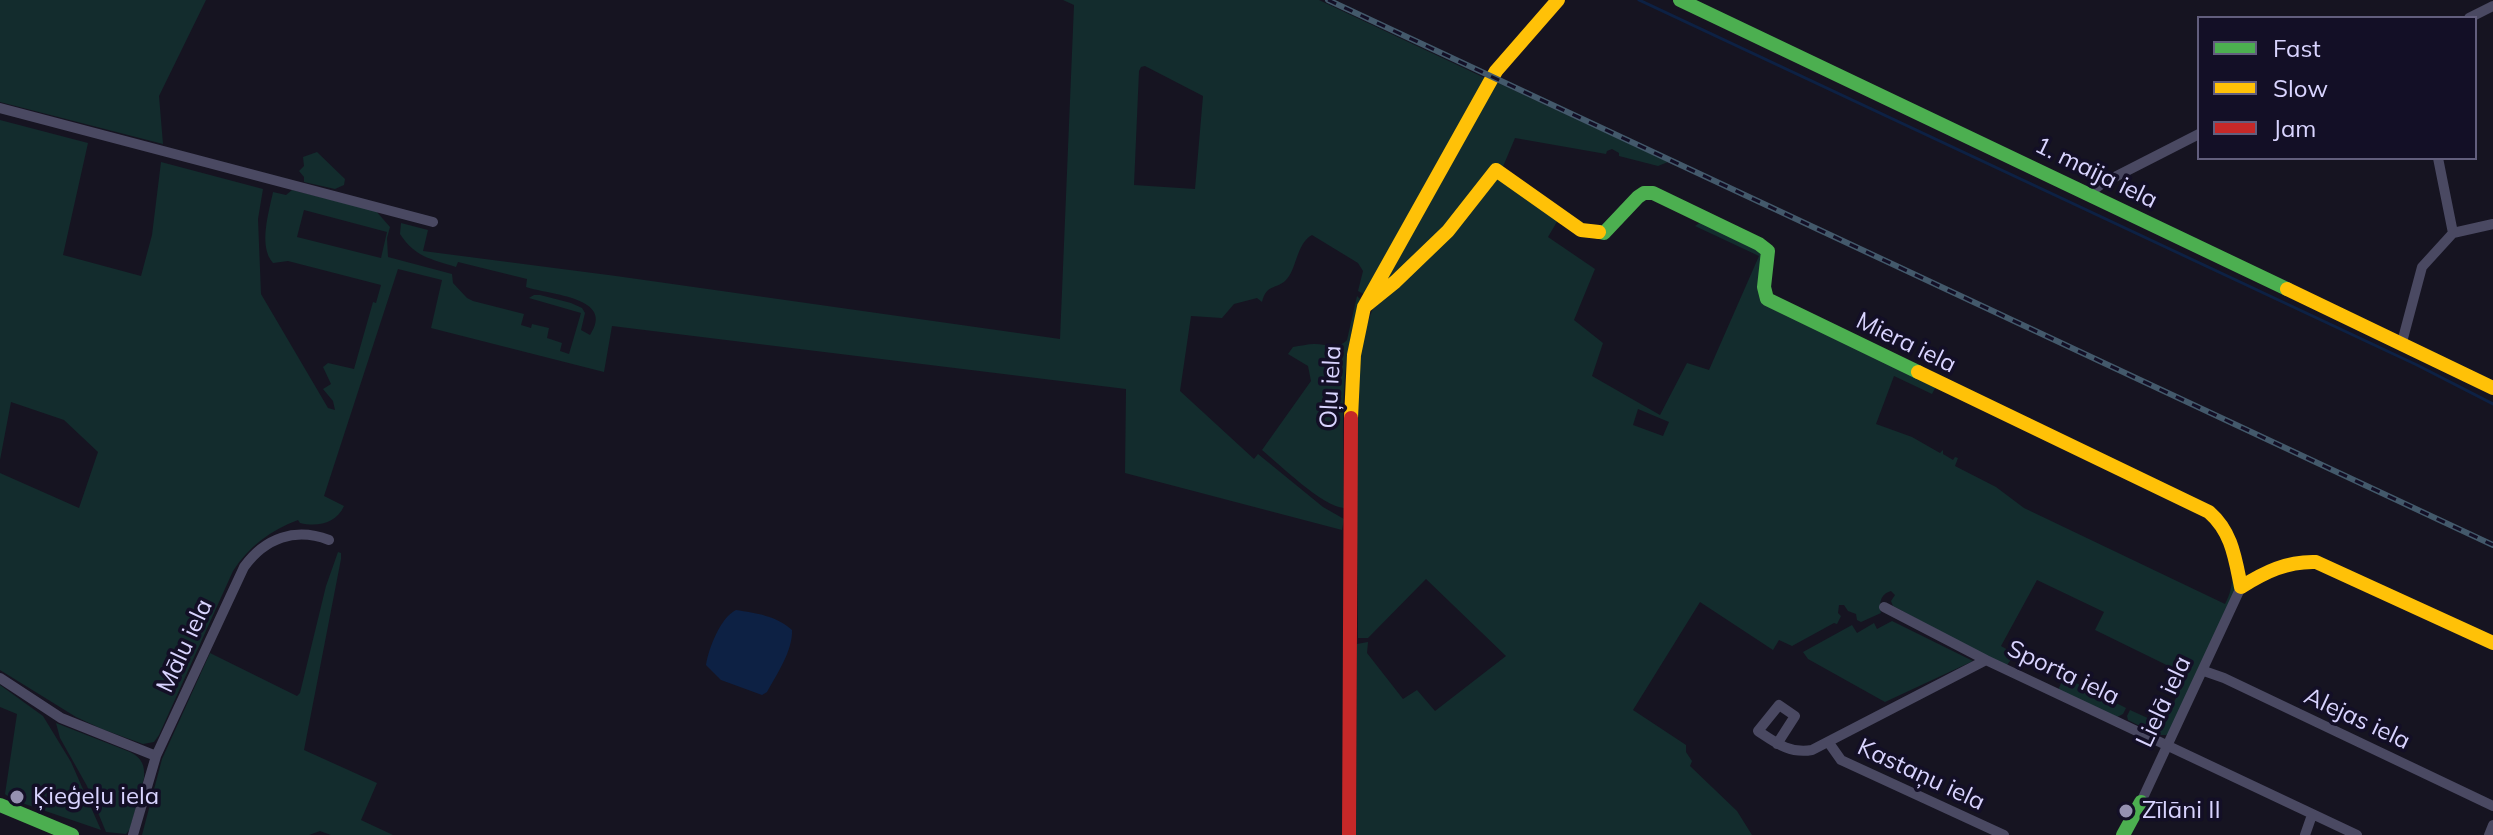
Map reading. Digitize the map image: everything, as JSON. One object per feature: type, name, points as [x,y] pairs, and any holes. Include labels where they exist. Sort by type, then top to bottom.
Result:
[{"type":"main road","name":"Oļu iela","points":[[1349,835],[1351,404],[1358,327],[1364,307],[1496,71],[1558,0]]},
{"type":"main road","name":"1. maija iela","points":[[1680,0],[2493,388]]},
{"type":"main road","name":"Miera iela","points":[[1364,307],[1448,231],[1496,170],[1581,230],[1604,233],[1644,193],[1653,193],[1768,251],[1770,261],[1763,283],[1767,299],[2218,518],[2228,533],[2241,587]]},
{"type":"main road","points":[[2241,587],[2284,564],[2316,562],[2493,643]]},
{"type":"main road","name":"Lielā iela","points":[[2123,835],[2141,802]]},
{"type":"main road","points":[[0,805],[72,835]]},
{"type":"street","points":[[2473,16],[2493,6]]},
{"type":"street","points":[[0,108],[433,222]]},
{"type":"street","points":[[2088,194],[2103,183],[2197,135]]},
{"type":"street","points":[[2438,160],[2453,233]]},
{"type":"street","points":[[2402,342],[2422,267],[2453,233],[2493,224]]},
{"type":"street","name":"Mālu iela","points":[[133,835],[156,756],[239,576],[265,544],[285,536],[312,534],[329,540]]},
{"type":"street","name":"Lielā iela","points":[[2141,802],[2241,587]]},
{"type":"street","name":"Sporta iela","points":[[1884,607],[1986,660],[2121,722],[2167,748],[2357,835]]},
{"type":"street","points":[[1777,744],[1800,752],[1812,750],[1986,660]]},
{"type":"street","name":"Alejas iela","points":[[2204,671],[2493,806]]},
{"type":"street","points":[[0,678],[61,718],[156,756]]},
{"type":"street","name":"Kastaņu iela","points":[[1829,743],[1841,760],[2004,835]]},
{"type":"street","points":[[2305,835],[2312,815]]},
{"type":"street","points":[[2489,835],[2493,825]]},
{"type":"green space","points":[[0,0],[206,0],[159,96],[163,144],[0,102]]},
{"type":"green space","points":[[1063,0],[1319,0],[1485,78],[1364,294],[1358,291],[1363,271],[1358,263],[1312,235],[1303,244],[1290,275],[1269,289],[1262,302],[1257,298],[1234,304],[1222,318],[1191,316],[1180,391],[1254,459],[1258,454],[1323,507],[1344,519],[1342,530],[1125,473],[1126,389],[612,326],[604,372],[431,328],[442,280],[398,269],[324,496],[344,506],[341,512],[325,523],[306,524],[298,520],[279,529],[261,540],[239,562],[154,742],[143,744],[76,717],[0,670],[0,473],[79,508],[98,452],[64,420],[11,402],[0,460],[0,120],[88,143],[63,255],[141,276],[152,235],[161,162],[263,189],[258,219],[261,294],[328,408],[335,410],[333,401],[323,389],[331,384],[323,367],[328,363],[354,369],[373,302],[376,303],[381,285],[288,261],[273,263],[265,238],[273,192],[286,195],[292,190],[376,211],[390,227],[388,257],[452,274],[453,283],[467,298],[524,314],[521,325],[549,328],[547,338],[562,343],[560,351],[569,354],[581,313],[529,298],[540,295],[582,308],[585,313],[581,330],[590,335],[596,322],[588,305],[526,287],[527,279],[458,262],[456,267],[424,256],[400,234],[401,223],[428,230],[423,251],[1060,339],[1074,5]],"holes":[[[1145,66],[1203,96],[1195,189],[1134,185],[1139,71]],[[304,210],[387,232],[381,258],[297,237]]]},
{"type":"green space","points":[[1496,82],[1668,162],[1658,166],[1619,156],[1612,149],[1606,154],[1515,138],[1502,169],[1498,168],[1456,216],[1390,279],[1388,277]]},
{"type":"green space","points":[[317,152],[345,179],[344,185],[335,189],[304,182],[299,171],[304,166],[303,157]]},
{"type":"green space","points":[[1498,178],[1558,220],[1548,237],[1595,269],[1574,320],[1603,343],[1592,376],[1660,415],[1687,363],[1709,370],[1759,256],[1695,226],[1701,222],[1764,253],[1759,289],[1987,411],[1935,388],[1932,394],[1894,376],[1876,424],[1912,437],[1940,453],[1943,450],[1943,454],[1953,460],[1958,458],[1955,466],[1996,487],[2024,508],[2225,604],[2231,589],[2232,565],[2235,590],[2166,735],[2158,735],[2128,720],[2127,716],[2130,710],[2163,725],[2187,675],[2095,630],[2104,612],[2037,580],[2001,646],[2015,654],[2007,665],[1893,606],[1891,601],[1895,595],[1891,591],[1881,600],[1881,613],[1861,622],[1856,614],[1839,605],[1838,613],[1841,616],[1837,624],[1792,646],[1779,640],[1773,650],[1700,602],[1633,710],[1686,745],[1686,752],[1692,761],[1690,766],[1737,811],[1752,835],[1356,835],[1357,644],[1368,642],[1367,653],[1403,699],[1417,690],[1435,711],[1506,656],[1426,579],[1368,638],[1358,638],[1357,393],[1363,339],[1375,304]],"holes":[[[1638,409],[1669,422],[1663,436],[1633,425]]]},
{"type":"green space","points":[[1357,296],[1361,300],[1353,325],[1345,376],[1344,508],[1313,493],[1262,450],[1311,381],[1308,366],[1288,354],[1293,347],[1314,344],[1335,346],[1347,340]]},
{"type":"green space","points":[[338,552],[341,559],[304,750],[377,783],[361,820],[393,835],[331,835],[320,831],[309,835],[142,835],[162,759],[210,653],[297,696],[300,693],[326,586]]},
{"type":"green space","points":[[1892,621],[1973,661],[1885,702],[1808,659],[1803,652],[1852,625],[1857,633],[1874,623],[1877,629]]},
{"type":"green space","points":[[2064,677],[2126,708],[2123,714],[2117,717],[2058,690]]},
{"type":"green space","points":[[0,685],[43,716],[71,762],[101,830],[22,803],[23,799],[12,794],[10,798],[5,794],[17,714],[0,707]]},
{"type":"green space","points":[[56,723],[130,752],[142,762],[144,778],[126,834],[106,832],[87,786],[60,738]]},
{"type":"water","points":[[736,610],[773,618],[792,630],[784,662],[767,692],[762,695],[721,680],[706,665],[720,626]]},
{"type":"waterway","points":[[1639,0],[2417,365],[2493,404]]},
{"type":"railway","points":[[1328,0],[2493,545]]},
{"type":"traffic: fast","points":[[1680,0],[2287,289]]},
{"type":"traffic: fast","points":[[1599,232],[1604,233],[1638,197],[1653,193],[1768,251],[1764,287],[1767,299],[1918,372]]},
{"type":"traffic: fast","points":[[2123,835],[2141,802]]},
{"type":"traffic: fast","points":[[0,805],[72,835]]},
{"type":"traffic: slow","points":[[1351,418],[1354,355],[1364,307],[1496,71],[1558,0]]},
{"type":"traffic: slow","points":[[1364,307],[1448,231],[1496,170],[1581,230],[1599,232]]},
{"type":"traffic: slow","points":[[2287,289],[2493,388]]},
{"type":"traffic: slow","points":[[1918,372],[2209,512],[2228,537],[2241,587],[2277,568],[2316,562],[2493,643]]},
{"type":"traffic: jam","points":[[1349,835],[1351,418]]},
{"type":"place","name":"Ķieģeļu iela","points":[[17,797]]},
{"type":"place","name":"Zīlāni II","points":[[2126,811]]}]
